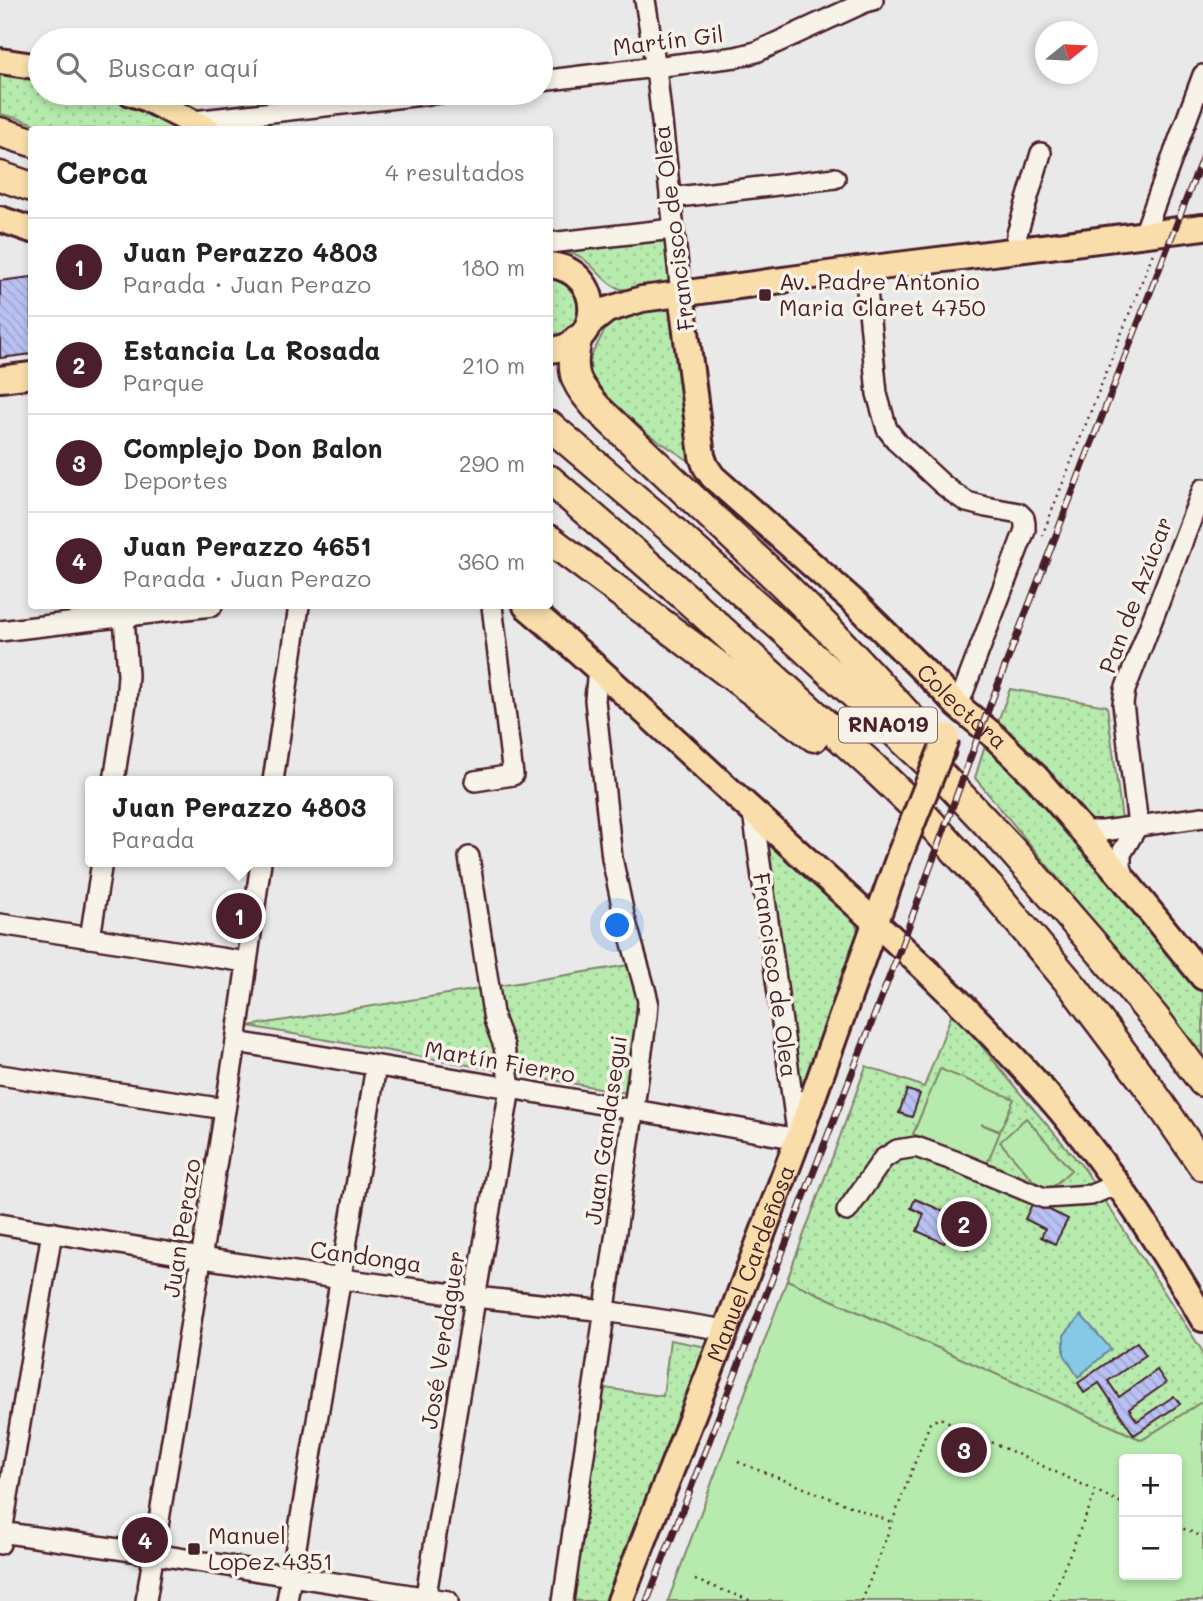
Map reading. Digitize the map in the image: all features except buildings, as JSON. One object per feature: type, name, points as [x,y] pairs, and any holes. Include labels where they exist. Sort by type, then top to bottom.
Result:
[{"type":"highway","points":[[0,132],[28,141]]},
{"type":"highway","points":[[0,176],[28,186]]},
{"type":"highway","points":[[583,332],[572,367],[577,382],[587,397],[829,630],[1003,818],[1051,894]]},
{"type":"highway","name":"RNA019","points":[[553,429],[651,511],[918,753],[970,805],[1051,894],[1146,1007],[1203,1082]]},
{"type":"highway","name":"RNA019","points":[[553,483],[683,595],[924,816],[1033,938],[1114,1040],[1203,1166]]},
{"type":"highway","points":[[553,542],[817,740],[868,784],[969,887],[1033,938]]},
{"type":"main road","points":[[0,61],[28,65]]},
{"type":"main road","points":[[157,105],[201,125]]},
{"type":"main road","points":[[0,219],[28,229]]},
{"type":"main road","points":[[553,350],[564,348],[607,310],[642,299],[1203,227]]},
{"type":"main road","points":[[553,265],[569,270],[583,282],[642,299]]},
{"type":"main road","points":[[583,282],[591,299],[591,315],[583,332]]},
{"type":"main road","name":"Francisco de Olea","points":[[681,293],[702,456]]},
{"type":"main road","points":[[0,379],[28,376]]},
{"type":"main road","name":"Colectora","points":[[702,456],[713,477],[854,602],[958,706],[1036,777],[1127,883],[1203,978]]},
{"type":"main road","points":[[529,609],[598,668],[989,1031],[1044,1091],[1116,1184],[1203,1319]]},
{"type":"main road","name":"Manuel Cardeñosa","points":[[620,1601],[726,1330],[875,923],[958,706]]},
{"type":"street","name":"Francisco de Olea","points":[[645,0],[656,68],[681,293]]},
{"type":"street","name":"Martín Gil","points":[[553,80],[656,68],[757,52],[873,0]]},
{"type":"street","points":[[1153,233],[1203,75]]},
{"type":"street","points":[[201,125],[350,105]]},
{"type":"street","points":[[1016,250],[1017,234],[1041,153]]},
{"type":"street","points":[[670,198],[835,178]]},
{"type":"street","points":[[553,243],[673,229]]},
{"type":"street","points":[[865,269],[877,394],[887,429],[898,443],[942,484],[967,502],[1013,511],[1024,518],[1025,530],[958,706]]},
{"type":"street","name":"Pan de Azúcar","points":[[1138,825],[1123,704],[1125,690],[1193,539],[1203,489]]},
{"type":"street","points":[[0,631],[188,609]]},
{"type":"street","points":[[274,776],[299,609]]},
{"type":"street","points":[[475,781],[513,775],[492,609]]},
{"type":"street","points":[[115,776],[128,675],[124,617]]},
{"type":"street","name":"Juan Gandasegui","points":[[563,1601],[648,1002],[624,915],[612,858],[595,700],[598,668]]},
{"type":"street","name":"Francisco de Olea","points":[[753,811],[798,1139]]},
{"type":"street","points":[[1082,829],[1096,831],[1203,817]]},
{"type":"street","points":[[1127,883],[1121,867],[1121,854],[1138,825]]},
{"type":"street","name":"José Verdaguer","points":[[426,1599],[510,1088],[507,1059],[494,1020],[469,857]]},
{"type":"street","points":[[90,938],[101,867]]},
{"type":"street","name":"Juan Perazo","points":[[146,1601],[236,1042],[260,867]]},
{"type":"street","points":[[0,925],[246,962]]},
{"type":"street","name":"Martín Fierro","points":[[236,1042],[798,1139]]},
{"type":"street","points":[[287,1601],[376,1066]]},
{"type":"street","points":[[0,1074],[225,1109]]},
{"type":"street","points":[[847,1211],[883,1159],[897,1150],[916,1147],[1044,1198],[1091,1195],[1116,1184]]},
{"type":"street","name":"Candonga","points":[[0,1224],[342,1279],[605,1311],[726,1330]]},
{"type":"street","points":[[52,1232],[1,1536],[153,1554],[448,1601]]},
{"type":"path","points":[[1038,545],[1153,233]]},
{"type":"path","points":[[862,1601],[930,1423],[940,1418],[1119,1502]]},
{"type":"path","points":[[738,1462],[892,1522]]},
{"type":"path","points":[[1050,1601],[1096,1492]]},
{"type":"path","points":[[1182,1528],[1203,1537]]},
{"type":"path","points":[[695,1580],[752,1601]]},
{"type":"green space","points":[[0,71],[28,77],[28,105],[128,105],[176,126],[41,126],[0,114]]},
{"type":"green space","points":[[669,236],[674,280],[636,290],[623,289],[609,283],[578,256],[566,252],[553,253],[553,250]]},
{"type":"green space","points":[[553,274],[577,292],[580,317],[568,334],[553,339]]},
{"type":"green space","points":[[657,310],[671,310],[691,462],[628,421],[594,386],[591,377],[591,356],[613,319]]},
{"type":"green space","points":[[1010,689],[1107,706],[1122,820],[1092,823],[997,724]]},
{"type":"green space","points":[[985,745],[1108,874],[1203,994],[1203,1060],[1130,965],[975,778]]},
{"type":"green space","points":[[766,837],[854,917],[861,943],[801,1106]]},
{"type":"green space","points":[[629,965],[640,1005],[627,1093],[248,1026]]},
{"type":"green space","points":[[953,1011],[1083,1167],[1203,1352],[1203,1401],[1142,1440],[787,1280],[866,1066],[924,1087]]},
{"type":"green space","points":[[940,1069],[1014,1099],[1000,1131],[981,1124],[1000,1132],[987,1164],[913,1134]]},
{"type":"green space","points":[[1026,1118],[1071,1170],[1045,1194],[1000,1142]]},
{"type":"green space","points":[[787,1280],[1142,1440],[1203,1401],[1203,1601],[668,1601]]},
{"type":"green space","points":[[670,1340],[707,1347],[607,1601],[573,1601],[604,1388],[663,1396]]},
{"type":"water","points":[[1081,1315],[1111,1349],[1078,1377],[1064,1354],[1064,1335]]},
{"type":"railway","points":[[647,1601],[901,947],[982,726],[1203,156]]},
{"type":"place","name":"Av. Padre Antonio Maria Claret 4750","points":[[765,295]]},
{"type":"place","name":"Juan Perazzo 4803","points":[[239,916]]},
{"type":"place","name":"Estancia La Rosada","points":[[964,1224]]},
{"type":"place","name":"Complejo Don Balon","points":[[964,1450]]},
{"type":"place","name":"Juan Perazzo 4651","points":[[145,1540]]},
{"type":"place","name":"Manuel Lopez 4351","points":[[194,1549]]}]
